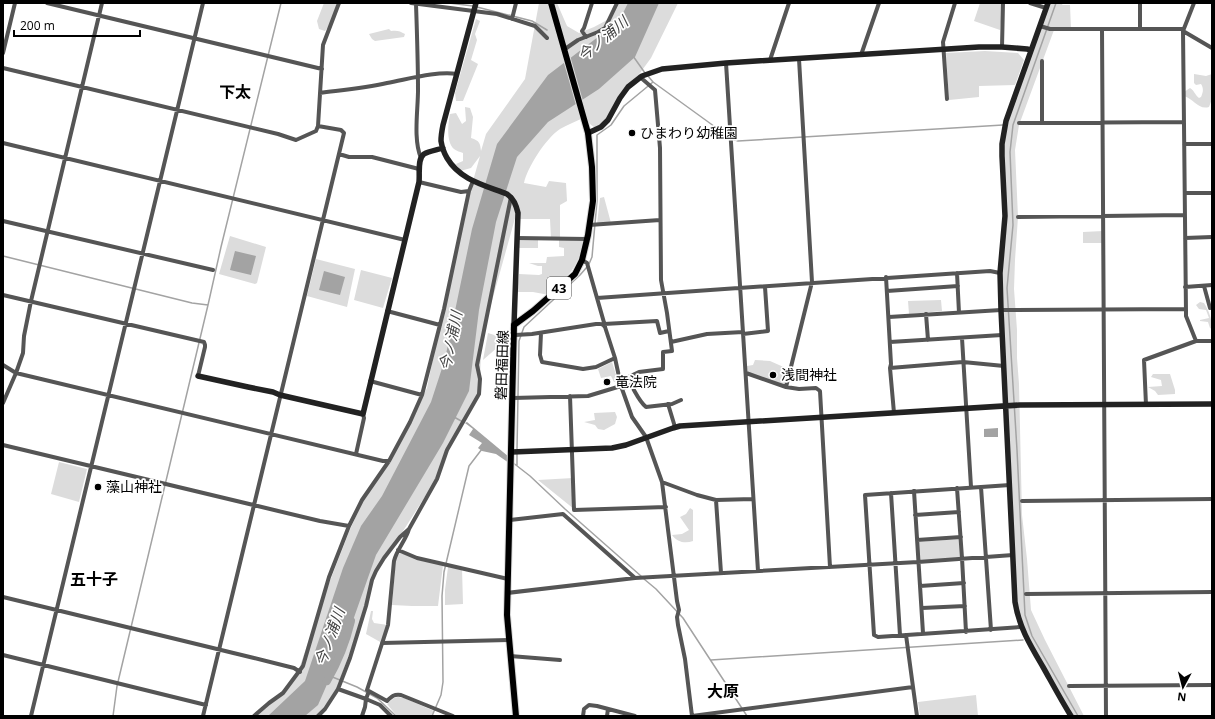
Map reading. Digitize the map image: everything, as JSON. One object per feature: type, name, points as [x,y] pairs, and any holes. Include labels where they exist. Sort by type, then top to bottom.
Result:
[{"type":"main road","name":"磐田福田線","points":[[516,716],[510,656],[507,593],[512,466],[514,325],[575,274],[582,260],[587,239],[593,189],[588,133],[551,3]]},
{"type":"street","points":[[3,53],[15,3]]},
{"type":"street","points":[[47,3],[322,69]]},
{"type":"street","points":[[3,403],[23,353],[24,336],[31,302],[102,3]]},
{"type":"street","points":[[31,716],[203,3]]},
{"type":"street","points":[[3,68],[278,134],[296,140],[316,131],[318,126],[323,45],[339,3]]},
{"type":"street","points":[[411,3],[496,14],[536,26],[547,38]]},
{"type":"street","points":[[476,3],[443,125],[441,141],[453,167],[459,173],[472,181],[509,195],[515,203],[518,213],[514,325]]},
{"type":"street","points":[[512,20],[516,3]]},
{"type":"street","points":[[586,37],[582,31],[592,3]]},
{"type":"street","points":[[565,49],[578,40],[605,28],[617,3]]},
{"type":"street","points":[[770,60],[788,3]]},
{"type":"street","points":[[861,54],[879,3]]},
{"type":"street","points":[[947,99],[943,42],[955,3]]},
{"type":"street","points":[[1002,47],[1003,3]]},
{"type":"street","points":[[1030,3],[1047,6],[1006,122],[1002,156],[1005,221],[1000,273],[1015,602],[1021,627],[1071,716]]},
{"type":"street","points":[[1140,3],[1140,29]]},
{"type":"street","points":[[1194,3],[1183,30],[1186,316],[1196,341]]},
{"type":"street","points":[[356,454],[370,382],[419,182],[421,158],[418,152],[417,135],[418,78],[416,4]]},
{"type":"street","points":[[1041,26],[1050,29],[1183,30],[1212,48]]},
{"type":"street","points":[[1102,29],[1106,716]]},
{"type":"street","points":[[588,133],[601,127],[608,120],[628,87],[640,77],[662,69],[726,63],[943,49],[1002,47],[1031,50]]},
{"type":"street","points":[[786,387],[812,282],[799,59]]},
{"type":"street","points":[[1042,61],[1042,123]]},
{"type":"street","points":[[726,63],[758,571]]},
{"type":"street","points":[[320,93],[366,87],[434,74],[457,74]]},
{"type":"street","points":[[513,398],[595,394],[621,385],[638,372],[663,369],[663,352],[672,351],[661,280],[660,148],[655,90],[640,77]]},
{"type":"street","points":[[1020,123],[1184,122]]},
{"type":"street","points":[[203,716],[344,133],[341,130],[318,126]]},
{"type":"street","points":[[3,143],[405,240]]},
{"type":"street","points":[[1184,144],[1212,144]]},
{"type":"street","points":[[421,158],[424,154],[443,148]]},
{"type":"street","points":[[339,154],[350,157],[372,157],[420,169]]},
{"type":"street","points":[[254,716],[268,703],[283,693],[300,672],[329,576],[349,526],[362,500],[389,461],[410,422],[422,395],[440,325],[472,181]]},
{"type":"street","points":[[419,182],[461,192],[469,191]]},
{"type":"street","points":[[1185,193],[1212,193]]},
{"type":"street","points":[[318,716],[325,709],[338,689],[350,658],[366,606],[372,580],[376,571],[400,537],[409,528],[437,479],[447,450],[478,394],[480,379],[477,365],[509,195]]},
{"type":"street","points":[[1018,217],[1185,216]]},
{"type":"street","points":[[589,225],[660,220]]},
{"type":"street","points":[[3,221],[213,270]]},
{"type":"street","points":[[1185,238],[1212,237]]},
{"type":"street","points":[[517,238],[587,239]]},
{"type":"street","points":[[582,260],[587,263],[615,358],[621,385],[632,417],[646,438],[662,482],[673,576],[679,610],[677,617],[678,625],[685,659],[692,716],[913,687]]},
{"type":"street","points":[[597,298],[765,287],[886,277],[990,271],[1000,273]]},
{"type":"street","points":[[957,273],[959,313]]},
{"type":"street","points":[[886,277],[892,364],[890,368],[894,413]]},
{"type":"street","points":[[1186,287],[1212,285]]},
{"type":"street","points":[[887,291],[958,286]]},
{"type":"street","points":[[1204,286],[1210,308]]},
{"type":"street","points":[[670,342],[707,334],[768,332],[765,287]]},
{"type":"street","points":[[3,295],[204,342],[206,345],[198,376],[248,388],[273,392],[280,395],[363,414]]},
{"type":"street","points":[[889,317],[1002,310],[1186,309]]},
{"type":"street","points":[[387,311],[440,325]]},
{"type":"street","points":[[926,314],[928,340]]},
{"type":"street","points":[[515,335],[541,333],[596,324],[605,325],[657,321],[660,333],[669,331]]},
{"type":"street","points":[[541,333],[540,355],[542,362],[583,369],[596,366],[615,358]]},
{"type":"street","points":[[890,342],[1002,335]]},
{"type":"street","points":[[962,338],[971,487]]},
{"type":"street","points":[[1146,405],[1144,360],[1196,341],[1212,341]]},
{"type":"street","points":[[890,368],[963,362],[1004,366]]},
{"type":"street","points":[[3,365],[16,373],[383,461],[389,461]]},
{"type":"street","points":[[746,373],[786,387],[799,389],[816,388],[820,391],[830,567]]},
{"type":"street","points":[[370,382],[422,395]]},
{"type":"street","points":[[621,385],[631,385],[641,403],[646,407],[668,404],[681,400]]},
{"type":"street","points":[[570,396],[574,510],[666,508]]},
{"type":"street","points":[[668,404],[675,427]]},
{"type":"street","points":[[512,452],[612,448],[646,438],[675,427],[1006,406],[1212,404]]},
{"type":"street","points":[[3,445],[320,522],[349,526]]},
{"type":"street","points":[[662,482],[697,495],[716,500],[754,499]]},
{"type":"street","points":[[1010,485],[865,495],[874,635],[878,637],[1021,627]]},
{"type":"street","points":[[981,487],[991,630]]},
{"type":"street","points":[[957,488],[966,632]]},
{"type":"street","points":[[914,491],[923,633]]},
{"type":"street","points":[[890,493],[900,635]]},
{"type":"street","points":[[1022,501],[1212,499]]},
{"type":"street","points":[[716,500],[721,573]]},
{"type":"street","points":[[915,515],[959,512]]},
{"type":"street","points":[[510,520],[563,514],[635,578]]},
{"type":"street","points":[[362,716],[369,691],[367,690],[388,625],[394,561],[398,550],[407,536],[409,528]]},
{"type":"street","points":[[917,540],[961,537]]},
{"type":"street","points":[[398,550],[417,558],[508,579]]},
{"type":"street","points":[[507,593],[635,578],[918,562],[1013,555]]},
{"type":"street","points":[[920,586],[964,583]]},
{"type":"street","points":[[1026,594],[1212,592]]},
{"type":"street","points":[[3,597],[294,668],[300,672]]},
{"type":"street","points":[[922,608],[965,606]]},
{"type":"street","points":[[906,635],[917,716]]},
{"type":"street","points":[[382,643],[509,640]]},
{"type":"street","points":[[3,655],[206,705]]},
{"type":"street","points":[[510,656],[560,660]]},
{"type":"street","points":[[1069,686],[1212,685]]},
{"type":"street","points":[[338,689],[380,705],[391,716]]},
{"type":"street","points":[[369,691],[387,701],[392,696],[401,695],[450,716]]},
{"type":"street","points":[[583,716],[584,709],[589,705],[635,716]]},
{"type":"street","points":[[607,716],[608,709]]},
{"type":"shaded area","points":[[324,3],[337,3],[332,22],[325,31],[319,29],[317,21]]},
{"type":"shaded area","points":[[539,3],[557,3],[567,26],[579,33],[609,19],[616,3],[678,3],[651,58],[636,80],[597,129],[591,125],[585,117],[560,129],[543,146],[529,170],[524,183],[546,187],[549,181],[566,183],[567,201],[560,205],[560,237],[551,239],[550,219],[520,219],[517,211],[482,337],[479,394],[453,439],[435,481],[373,578],[359,628],[335,693],[316,716],[255,716],[296,678],[321,604],[349,532],[366,494],[391,456],[427,388],[464,213],[480,156],[471,168],[460,171],[456,164],[463,161],[463,153],[457,151],[451,146],[448,128],[450,114],[456,113],[462,124],[466,121],[465,107],[470,108],[473,117],[471,138],[479,143],[481,151],[486,134],[525,79]]},
{"type":"shaded area","points":[[980,3],[1003,3],[1000,30],[974,21]]},
{"type":"shaded area","points":[[1048,3],[1063,3],[1062,5],[1070,5],[1071,29],[1054,30],[1019,125],[1015,150],[1018,217],[1014,289],[1019,384],[1022,515],[1031,610],[1084,716],[1071,716],[1018,617],[1000,275],[1007,222],[1003,140],[1015,96]]},
{"type":"shaded area","points":[[476,19],[480,21],[475,34],[477,40],[471,60],[478,64],[463,101],[456,101],[455,93]]},
{"type":"shaded area","points":[[389,29],[391,31],[400,31],[405,34],[404,37],[375,41],[369,34]]},
{"type":"shaded area","points":[[985,51],[1018,53],[1024,60],[1015,85],[979,86],[979,97],[949,100],[946,53]]},
{"type":"shaded area","points":[[1194,74],[1206,76],[1212,74],[1212,99],[1209,107],[1205,108],[1199,106],[1184,96],[1184,92],[1190,88],[1199,98],[1201,97],[1203,87],[1201,84],[1196,85],[1194,83]]},
{"type":"shaded area","points":[[604,197],[611,223],[597,224],[600,198]]},
{"type":"shaded area","points":[[1103,231],[1103,243],[1083,243],[1083,232]]},
{"type":"shaded area","points":[[230,236],[266,247],[257,283],[255,284],[219,274]]},
{"type":"shaded area","points":[[518,238],[538,238],[538,248],[516,248]]},
{"type":"shaded area","points":[[559,239],[583,241],[579,258],[571,271],[549,295],[533,292],[517,292],[519,274],[542,274],[542,266],[529,263],[546,263],[547,257],[564,256],[564,248],[559,247]]},
{"type":"shaded area","points":[[316,259],[355,269],[347,307],[307,296]]},
{"type":"shaded area","points":[[361,270],[392,278],[383,308],[354,300]]},
{"type":"shaded area","points":[[941,300],[942,311],[909,314],[908,301]]},
{"type":"shaded area","points":[[1200,302],[1204,303],[1209,312],[1212,329],[1210,328],[1208,322],[1200,321],[1209,318],[1206,310],[1199,309],[1196,305]]},
{"type":"shaded area","points":[[488,333],[507,339],[483,360]]},
{"type":"shaded area","points":[[755,360],[770,361],[788,369],[789,374],[786,387],[747,374],[747,366],[753,365]]},
{"type":"shaded area","points":[[612,362],[618,381],[614,382],[611,376],[601,378],[598,369]]},
{"type":"shaded area","points":[[1153,374],[1170,374],[1175,394],[1158,395],[1155,391],[1148,387],[1162,386],[1161,380],[1151,377]]},
{"type":"shaded area","points":[[615,412],[617,417],[615,424],[604,430],[598,429],[595,425],[584,422],[595,420],[594,413]]},
{"type":"shaded area","points":[[59,462],[87,469],[79,502],[51,494]]},
{"type":"shaded area","points":[[573,478],[574,509],[538,480]]},
{"type":"shaded area","points":[[690,508],[693,510],[693,541],[681,542],[672,535],[682,534],[689,530],[680,517],[686,514]]},
{"type":"shaded area","points":[[961,539],[962,558],[918,562],[917,542]]},
{"type":"shaded area","points":[[400,553],[443,565],[438,606],[392,605],[396,558]]},
{"type":"shaded area","points":[[448,567],[462,568],[463,604],[445,605]]},
{"type":"shaded area","points":[[371,611],[373,611],[372,619],[374,623],[388,625],[382,643],[366,634]]},
{"type":"shaded area","points":[[976,695],[978,716],[920,716],[918,702]]},
{"type":"shaded area","points":[[394,698],[404,698],[434,711],[431,716],[397,716],[387,704]]},
{"type":"water","points":[[628,3],[659,3],[635,57],[599,89],[548,122],[517,157],[496,222],[479,310],[469,391],[443,443],[376,555],[345,643],[318,705],[305,716],[268,716],[305,681],[343,568],[361,526],[382,496],[431,402],[445,359],[472,229],[497,144],[548,75],[619,21]]},
{"type":"water","points":[[235,251],[256,256],[251,275],[230,270]]},
{"type":"water","points":[[324,271],[345,277],[340,295],[319,290]]},
{"type":"water","points":[[467,422],[509,457],[509,463],[496,454],[482,451],[478,448],[482,443],[469,435],[473,429],[465,423]]},
{"type":"water","points":[[998,428],[998,437],[984,437],[984,429]]},
{"type":"waterway","points":[[113,716],[117,686],[221,247],[281,3]]},
{"type":"waterway","points":[[449,3],[473,6]]},
{"type":"waterway","points":[[1056,3],[1013,125],[1010,152],[1013,225],[1007,288],[1025,615],[1032,636],[1078,716]]},
{"type":"waterway","points":[[477,7],[532,21],[547,30]]},
{"type":"waterway","points":[[633,56],[645,73]]},
{"type":"waterway","points":[[648,76],[653,82],[729,137]]},
{"type":"waterway","points":[[589,264],[592,257],[597,201],[597,135],[611,125],[624,106],[653,82]]},
{"type":"waterway","points":[[732,139],[738,141],[1003,125]]},
{"type":"waterway","points":[[3,256],[192,303],[208,305]]},
{"type":"waterway","points":[[517,449],[519,341],[524,327],[587,267]]},
{"type":"waterway","points":[[454,417],[463,422]]},
{"type":"waterway","points":[[432,716],[441,695],[443,682],[442,596],[444,572],[469,466],[482,449]]},
{"type":"waterway","points":[[517,453],[517,465]]},
{"type":"waterway","points":[[512,462],[530,476],[641,576]]},
{"type":"waterway","points":[[644,579],[656,589],[683,618],[747,716]]},
{"type":"waterway","name":"今ノ浦川","points":[[327,681],[335,667],[347,637],[351,621]]},
{"type":"waterway","points":[[711,660],[1023,640]]},
{"type":"waterway","points":[[330,676],[357,687],[377,698],[396,716]]},
{"type":"place","name":"ひまわり幼稚園","points":[[632,133]]},
{"type":"place","name":"浅間神社","points":[[773,375]]},
{"type":"place","name":"竜法院","points":[[607,382]]},
{"type":"place","name":"藻山神社","points":[[98,487]]},
{"type":"district","name":"下太","points":[[235,92]]},
{"type":"district","name":"五十子","points":[[94,579]]},
{"type":"district","name":"大原","points":[[723,691]]}]
